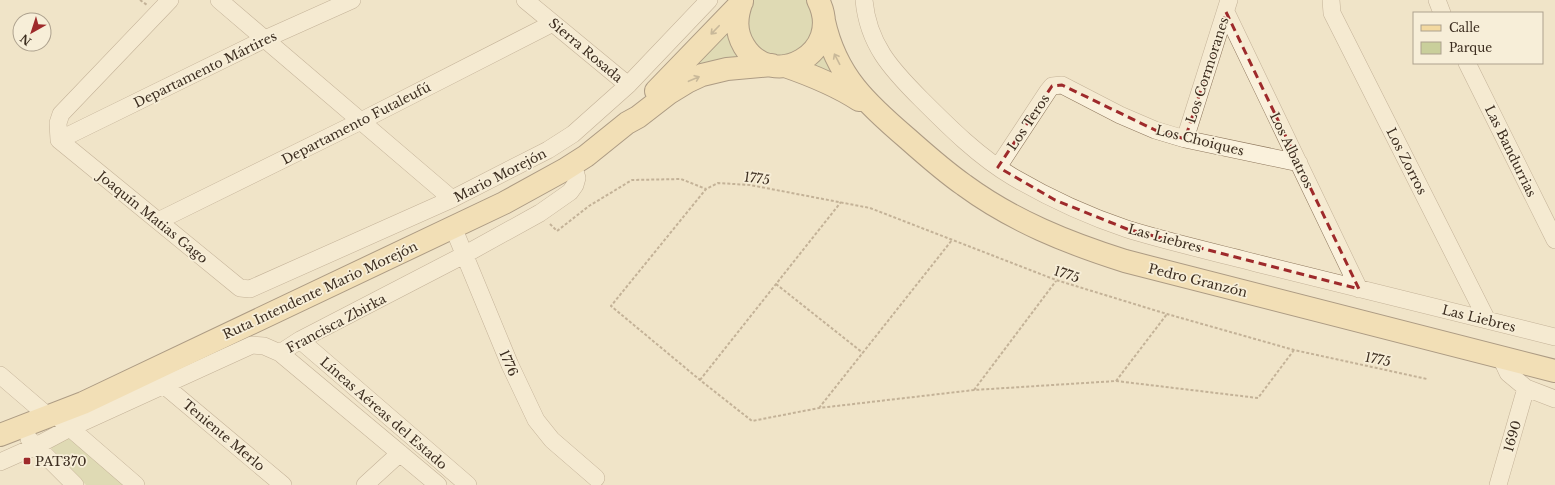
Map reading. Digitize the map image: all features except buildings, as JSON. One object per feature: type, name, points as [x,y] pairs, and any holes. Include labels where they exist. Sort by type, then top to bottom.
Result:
[{"type":"main road","name":"Pedro Granzón","points":[[743,1],[738,11],[738,31],[746,50],[754,57],[762,62],[814,76],[839,87],[877,112]]},
{"type":"main road","name":"Ruta Intendente Mario Morejón","points":[[10,432],[58,420],[83,403],[504,203],[573,164],[586,156],[627,123],[743,1]]},
{"type":"main road","name":"Pedro Granzón","points":[[821,7],[830,42],[847,76],[856,90],[877,112],[964,186],[1024,222],[1056,237],[1125,261],[1555,371]]},
{"type":"main road","points":[[779,66],[796,63],[806,58],[814,51],[820,41],[823,31],[821,7]]},
{"type":"main road","name":"Ruta Intendente Mario Morejón","points":[[627,123],[638,117],[677,87],[695,78],[738,67],[779,66]]},
{"type":"street","points":[[59,140],[58,123],[61,114],[170,0]]},
{"type":"street","points":[[219,0],[452,199]]},
{"type":"street","name":"Departamento Mártires","points":[[59,140],[265,40],[352,0]]},
{"type":"street","name":"Sierra Rosada","points":[[525,0],[628,85]]},
{"type":"street","name":"Mario Morejón","points":[[250,289],[452,199],[548,150],[573,134],[628,85],[709,0]]},
{"type":"street","name":"Las Liebres","points":[[864,0],[870,29],[880,52],[898,76],[938,116],[977,151],[1012,177],[1055,200],[1127,229],[1359,289],[1555,337]]},
{"type":"street","name":"Los Zorros","points":[[1331,0],[1332,13],[1487,320]]},
{"type":"street","points":[[1437,0],[1442,12]]},
{"type":"street","name":"Los Cormoranes","points":[[1185,139],[1228,6]]},
{"type":"street","name":"Los Albatros","points":[[1228,6],[1299,164],[1359,289]]},
{"type":"street","name":"Departamento Futaleufú","points":[[158,221],[361,121],[553,23]]},
{"type":"street","name":"Las Bandurrias","points":[[1467,64],[1555,240]]},
{"type":"street","name":"Los Teros","points":[[998,167],[1052,86],[1062,85]]},
{"type":"street","name":"Los Choiques","points":[[1062,85],[1120,115],[1148,127],[1185,139],[1299,164]]},
{"type":"street","name":"Joaquín Matias Gago","points":[[59,140],[240,288],[250,289]]},
{"type":"street","name":"Francisca Zbirka","points":[[0,462],[36,446],[58,420],[165,386],[252,346],[264,346],[280,353],[300,340],[464,255],[540,213],[570,192],[575,186],[577,178],[573,164]]},
{"type":"street","name":"1776","points":[[453,227],[510,366],[536,420],[552,440],[596,478]]},
{"type":"street","name":"Líneas Aéreas del Estado","points":[[300,340],[468,485]]},
{"type":"street","name":"Líneas Aéreas del Estado","points":[[280,353],[438,485]]},
{"type":"street","points":[[1501,358],[1508,373],[1526,388],[1555,399]]},
{"type":"street","points":[[0,375],[58,420],[136,485]]},
{"type":"street","name":"Teniente Merlo","points":[[165,386],[282,485]]},
{"type":"street","name":"1690","points":[[1498,485],[1526,388]]},
{"type":"street","points":[[10,432],[36,446],[75,485]]},
{"type":"street","points":[[364,485],[400,453]]},
{"type":"path","points":[[540,213],[557,231],[589,206],[632,180],[681,179],[706,189],[611,306],[752,421],[819,408],[974,390],[1116,381],[1258,398],[1294,350]]},
{"type":"path","name":"1775","points":[[706,189],[718,183],[750,184],[870,208],[1056,280],[1167,314],[1294,350],[1427,378]]},
{"type":"path","points":[[700,380],[840,202]]},
{"type":"path","points":[[819,408],[952,240]]},
{"type":"path","points":[[974,390],[1056,280]]},
{"type":"path","points":[[776,284],[863,353]]},
{"type":"path","points":[[1116,381],[1167,314]]},
{"type":"highlighted area","points":[[1226,12],[1359,289],[1127,229],[1055,200],[998,167],[1052,86],[1062,85],[1155,130],[1185,139]]},
{"type":"green space","points":[[754,0],[807,0],[813,9],[813,42],[780,61],[753,48],[745,18],[748,8]]},
{"type":"green space","points":[[731,24],[748,59],[680,80]]},
{"type":"green space","points":[[826,48],[839,75],[808,67]]},
{"type":"green space","points":[[68,436],[128,485],[86,485],[51,448],[52,444]]},
{"type":"place","name":"PAT370","points":[[27,461]]}]
